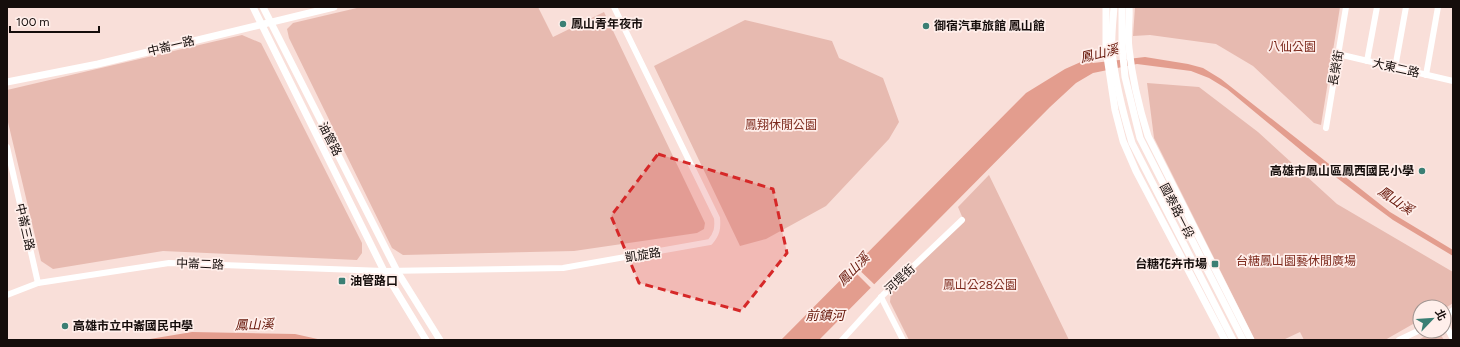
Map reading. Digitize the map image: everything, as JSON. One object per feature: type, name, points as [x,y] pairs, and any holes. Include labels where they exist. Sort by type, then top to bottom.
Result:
[{"type":"street","name":"油管路","points":[[253,7],[384,271]]},
{"type":"street","name":"油管路","points":[[263,7],[397,271]]},
{"type":"street","name":"中崙一路","points":[[7,82],[98,64],[334,7]]},
{"type":"street","name":"凱旋路","points":[[397,271],[563,268],[710,242],[715,236],[718,227],[717,218],[614,7]]},
{"type":"street","points":[[1106,7],[1113,79]]},
{"type":"street","points":[[1109,49],[1114,7]]},
{"type":"street","points":[[1122,7],[1129,77]]},
{"type":"street","points":[[1125,46],[1129,7]]},
{"type":"street","name":"長榮街","points":[[1326,128],[1346,7]]},
{"type":"street","points":[[1367,61],[1377,7]]},
{"type":"street","points":[[1395,68],[1406,7]]},
{"type":"street","points":[[1426,75],[1438,7]]},
{"type":"street","name":"大東二路","points":[[1338,54],[1453,81]]},
{"type":"street","name":"國泰路一段","points":[[1129,77],[1140,138],[1243,340]]},
{"type":"street","name":"國泰路一段","points":[[1129,77],[1148,136],[1251,340]]},
{"type":"street","name":"國泰路一段","points":[[1113,79],[1115,110],[1123,141],[1136,171],[1225,340]]},
{"type":"street","name":"國泰路一段","points":[[1113,79],[1132,143],[1233,340]]},
{"type":"street","name":"中崙三路","points":[[7,147],[38,283]]},
{"type":"street","name":"河堤街","points":[[842,340],[881,297],[962,220]]},
{"type":"street","name":"中崙二路","points":[[7,295],[38,283],[169,263],[397,271]]},
{"type":"street","points":[[384,271],[426,340]]},
{"type":"street","points":[[397,271],[440,340]]},
{"type":"street","points":[[881,297],[903,340]]},
{"type":"street","points":[[1400,340],[1412,334]]},
{"type":"highlighted area","points":[[658,154],[773,189],[787,253],[741,311],[639,283],[611,216]]},
{"type":"green space","points":[[361,7],[538,7],[553,37],[604,12],[705,223],[704,229],[697,233],[574,251],[403,255],[392,248],[289,38],[287,29],[293,23]]},
{"type":"green space","name":"八仙公園","points":[[1135,7],[1340,7],[1321,125],[1314,123],[1253,66],[1216,44],[1150,35],[1133,36]]},
{"type":"green space","name":"鳳翔休閒公園","points":[[745,20],[832,41],[839,58],[883,78],[899,122],[889,139],[826,206],[766,239],[740,246],[654,66]]},
{"type":"green space","points":[[242,35],[261,43],[362,243],[362,253],[357,260],[163,251],[53,269],[41,261],[7,118],[7,90]]},
{"type":"green space","name":"台糖鳳山園藝休閒廣場","points":[[1147,83],[1199,87],[1258,132],[1337,204],[1453,272],[1453,303],[1452,304],[1452,299],[1412,299],[1412,325],[1385,340],[1304,340],[1300,332],[1283,340],[1255,340],[1154,138]]},
{"type":"green space","name":"鳳山公28公園","points":[[989,175],[1069,340],[909,340],[890,302],[891,291],[964,221],[958,207]]},
{"type":"green space","points":[[1443,339],[1444,340],[1418,340]]},
{"type":"water","name":"前鎮河","points":[[1092,57],[1093,63],[1145,57],[1203,68],[1221,79],[1390,212],[1453,250],[1453,256],[1393,220],[1308,156],[1227,89],[1209,78],[1191,71],[1137,64],[1093,73],[1076,83],[1050,107],[819,340],[781,340],[1026,93],[1065,69]]},
{"type":"water","points":[[192,332],[295,334],[322,340],[144,340]]},
{"type":"pier","points":[[853,264],[875,285],[872,289],[850,267]]},
{"type":"place","name":"鳳山青年夜市","points":[[563,24]]},
{"type":"place","name":"御宿汽車旅館 鳳山館","points":[[926,26]]},
{"type":"place","name":"高雄市鳳山區鳳西國民小學","points":[[1422,171]]},
{"type":"place","name":"台糖花卉市場","points":[[1215,264]]},
{"type":"place","name":"油管路口","points":[[342,281]]},
{"type":"place","name":"高雄市立中崙國民中學","points":[[65,326]]},
{"type":"water label","name":"鳳山溪","points":[[1099,53]]},
{"type":"water label","name":"鳳山溪","points":[[1396,200]]},
{"type":"water label","name":"鳳山溪","points":[[853,269]]},
{"type":"water label","name":"鳳山溪","points":[[254,324]]}]
